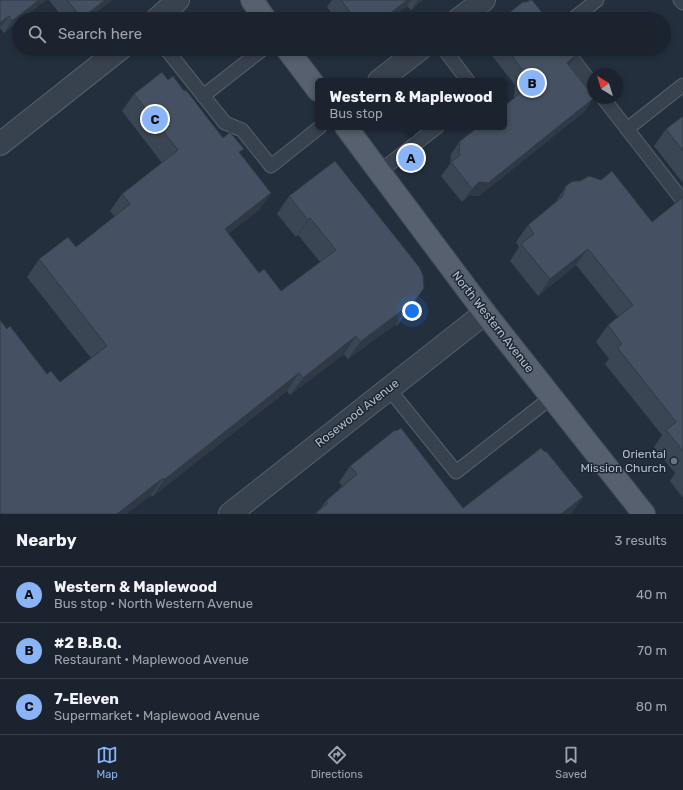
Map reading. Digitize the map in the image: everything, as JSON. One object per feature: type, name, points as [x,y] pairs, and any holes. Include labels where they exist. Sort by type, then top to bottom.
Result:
[{"type":"main road","points":[[252,0],[261,12]]},
{"type":"main road","points":[[292,56],[315,86]]},
{"type":"main road","name":"North Western Avenue","points":[[348,130],[485,313],[644,514]]},
{"type":"street","points":[[164,12],[178,0]]},
{"type":"street","points":[[468,12],[484,0]]},
{"type":"street","points":[[0,144],[111,56]]},
{"type":"street","points":[[383,78],[411,56]]},
{"type":"street","name":"Rosewood Avenue","points":[[230,514],[485,313]]},
{"type":"lane","points":[[582,12],[597,0]]},
{"type":"lane","points":[[680,0],[683,4]]},
{"type":"lane","points":[[172,56],[224,123],[242,130],[271,166],[316,130]]},
{"type":"lane","points":[[203,96],[254,56]]},
{"type":"lane","points":[[449,56],[466,78]]},
{"type":"lane","points":[[570,56],[587,77]]},
{"type":"lane","points":[[627,129],[683,85]]},
{"type":"lane","points":[[608,104],[683,201]]},
{"type":"lane","points":[[379,172],[433,130]]},
{"type":"lane","points":[[389,389],[456,472],[552,397]]},
{"type":"building","points":[[0,0],[39,0],[24,12],[12,12],[12,21],[9,16],[0,23]]},
{"type":"building","points":[[67,0],[105,0],[90,12],[77,12]]},
{"type":"building","points":[[341,0],[407,0],[392,12],[350,12]]},
{"type":"building","points":[[532,0],[541,12],[510,12],[523,2]]},
{"type":"building","points":[[512,56],[575,56],[567,63],[587,88],[587,104],[488,183],[479,182],[472,189],[451,162],[460,155],[460,141],[474,130],[507,130],[507,104],[523,91],[524,72]]},
{"type":"building","points":[[162,72],[168,80],[173,76],[184,91],[186,90],[223,138],[230,132],[244,149],[239,152],[271,193],[225,229],[259,273],[264,269],[281,291],[336,250],[310,218],[308,220],[289,196],[335,161],[420,268],[423,275],[424,288],[409,309],[408,306],[360,342],[356,336],[303,378],[299,373],[164,480],[163,478],[117,514],[0,514],[0,320],[7,329],[10,326],[47,374],[51,371],[60,382],[107,346],[39,259],[68,237],[76,247],[130,204],[122,194],[178,150],[134,94]]},
{"type":"building","points":[[683,116],[683,151],[666,129]]},
{"type":"building","points":[[612,171],[652,222],[683,197],[683,451],[666,430],[676,422],[617,347],[622,344],[608,325],[633,305],[588,249],[550,279],[521,244],[534,234],[528,225],[562,197],[566,186],[571,182],[580,181],[589,176],[601,180]]},
{"type":"building","points":[[401,428],[463,508],[541,448],[545,452],[546,451],[583,497],[561,514],[317,514],[316,513],[328,503],[326,501],[357,474],[350,466],[395,430],[396,431]]},
{"type":"place","name":"#2 B.B.Q.","points":[[532,83]]},
{"type":"place","name":"7-Eleven","points":[[155,119]]},
{"type":"place","name":"Western & Maplewood","points":[[411,158]]},
{"type":"place","name":"Oriental Mission Church","points":[[674,461]]}]
